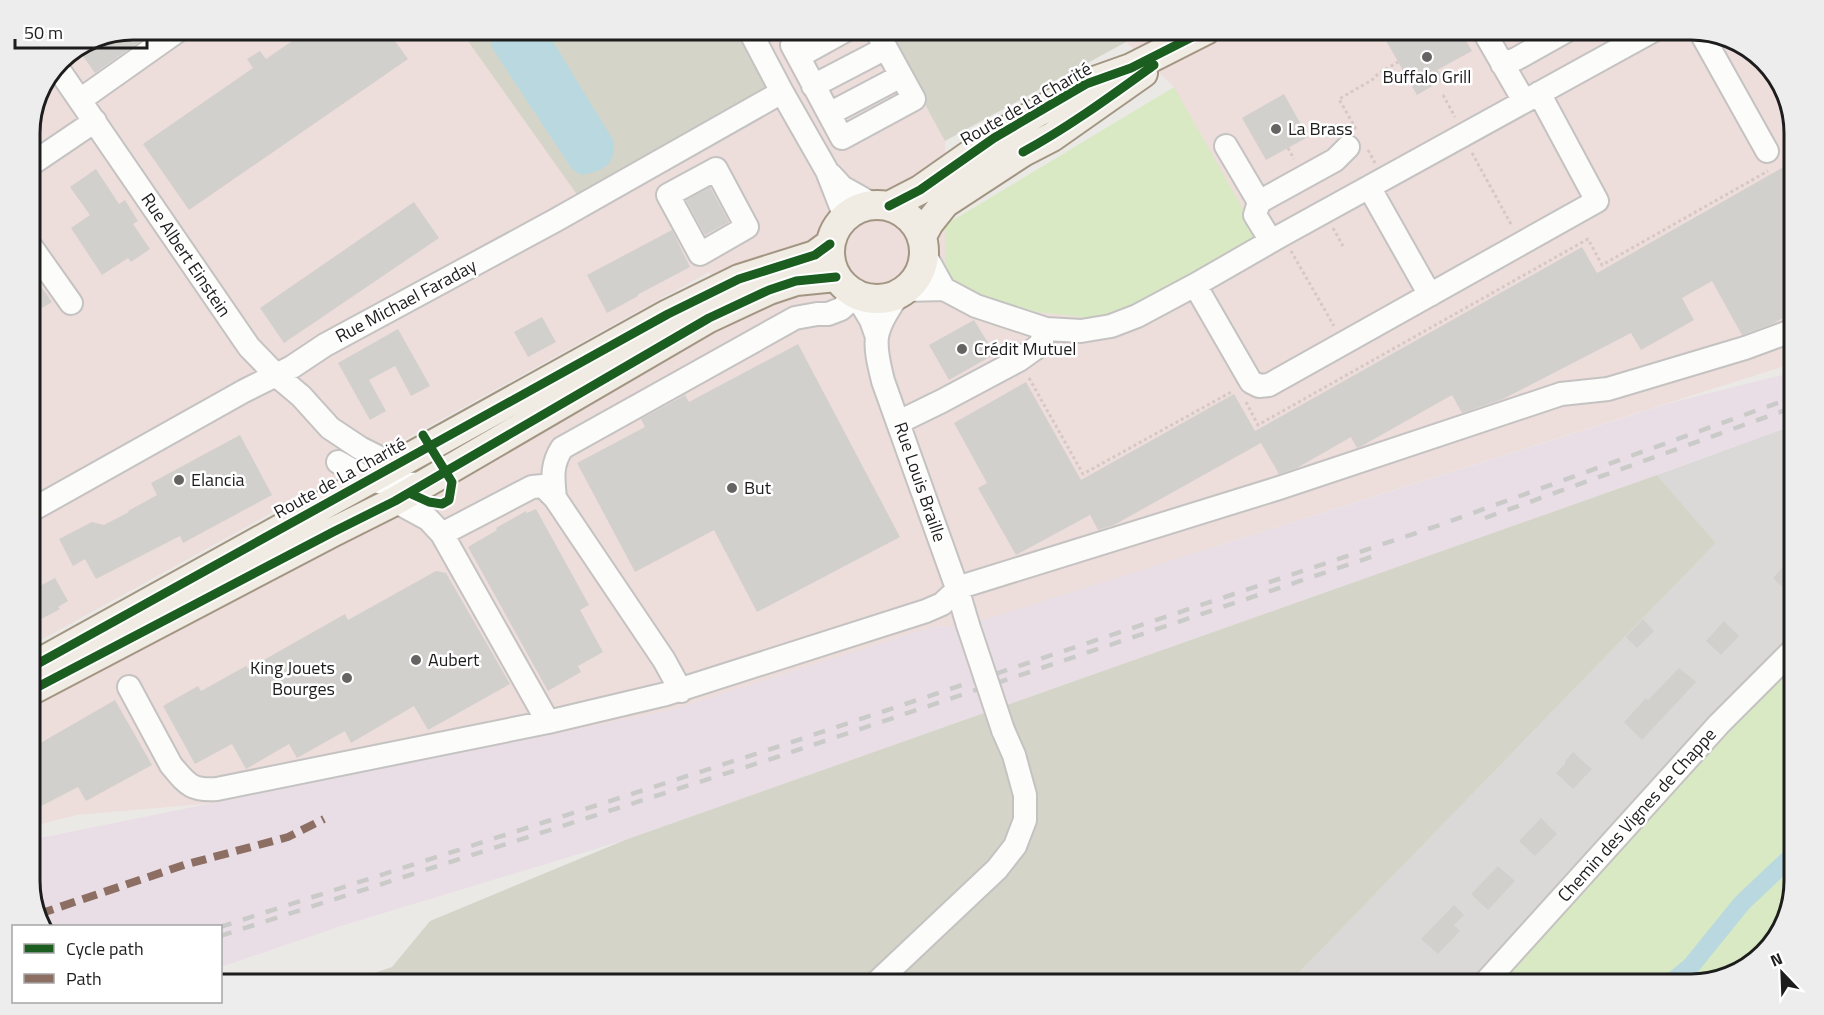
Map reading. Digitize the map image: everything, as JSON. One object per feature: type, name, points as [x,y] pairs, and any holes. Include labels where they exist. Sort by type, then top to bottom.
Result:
[{"type":"main road","name":"Route de La Charité","points":[[882,206],[904,200],[994,138],[1086,84],[1131,68],[1188,40]]},
{"type":"main road","name":"Route de La Charité","points":[[923,244],[929,223],[945,203],[1101,104],[1190,40]]},
{"type":"main road","points":[[882,206],[900,211],[909,217],[917,226],[923,244],[921,269],[913,283],[902,292],[878,299],[846,286],[830,261],[830,244],[835,229],[845,217],[858,208],[882,206]]},
{"type":"main road","name":"Route de La Charité","points":[[41,662],[330,503],[386,483],[668,314],[739,279],[815,255],[830,244]]},
{"type":"main road","name":"Route de La Charité","points":[[386,483],[425,484],[709,318],[769,290],[803,280],[846,286]]},
{"type":"main road","points":[[41,685],[157,625],[160,615],[376,493],[386,483]]},
{"type":"street","points":[[80,100],[165,40]]},
{"type":"street","points":[[755,40],[827,171],[845,217]]},
{"type":"street","points":[[810,79],[887,50],[914,99],[842,138],[810,79],[818,40]]},
{"type":"street","points":[[810,79],[839,40]]},
{"type":"street","points":[[1195,285],[1251,382],[1259,386],[1269,385],[1597,201],[1531,97],[1502,64],[1489,40]]},
{"type":"street","points":[[1502,64],[1550,40]]},
{"type":"street","points":[[902,292],[944,289],[976,306],[1046,329],[1081,331],[1111,326],[1137,316],[1195,285],[1374,178],[1462,136],[1636,40]]},
{"type":"street","points":[[1706,42],[1767,152]]},
{"type":"street","name":"Rue Albert Einstein","points":[[62,75],[249,347],[276,375],[301,396],[330,428],[360,448],[386,483]]},
{"type":"street","name":"Rue Michael Faraday","points":[[41,505],[276,375],[325,345],[547,225],[782,92]]},
{"type":"street","points":[[41,158],[95,121]]},
{"type":"street","points":[[700,138],[716,169]]},
{"type":"street","points":[[1276,238],[1255,215],[1259,202],[1335,160],[1358,142]]},
{"type":"street","points":[[1226,146],[1259,202]]},
{"type":"street","points":[[827,171],[842,187],[882,206]]},
{"type":"street","points":[[1374,178],[1430,295]]},
{"type":"street","points":[[923,244],[944,289]]},
{"type":"street","points":[[41,261],[71,303]]},
{"type":"street","points":[[555,498],[553,474],[555,459],[562,448],[795,318],[828,314],[841,309],[846,286]]},
{"type":"street","name":"Rue Louis Braille","points":[[846,286],[868,314],[877,337],[878,361],[883,381],[957,589],[1003,730],[1014,755],[1025,795],[1025,820],[1015,846],[997,868],[886,974]]},
{"type":"street","name":"Rue Louis Braille","points":[[877,337],[891,304],[902,292]]},
{"type":"street","points":[[899,422],[1019,360],[1040,345],[1046,329]]},
{"type":"street","points":[[129,687],[171,765],[190,784],[200,790],[217,789],[548,722],[681,691],[926,611],[942,604],[957,589],[1280,488],[1561,394],[1608,389],[1745,348],[1783,334]]},
{"type":"street","name":"Rue Albert Einstein","points":[[330,428],[338,462],[330,503]]},
{"type":"street","points":[[338,462],[386,483],[442,534],[548,722]]},
{"type":"street","points":[[442,534],[532,487],[543,486],[555,498],[659,652],[681,691]]},
{"type":"street","name":"Chemin des Vignes de Chappe","points":[[1493,974],[1719,724],[1784,659]]},
{"type":"path","points":[[1374,178],[1339,99],[1398,62]]},
{"type":"path","points":[[1443,95],[1462,136],[1536,269]]},
{"type":"path","points":[[1276,238],[1358,369]]},
{"type":"shaded area","points":[[134,40],[467,40],[583,203],[754,40],[889,40],[945,141],[945,278],[975,295],[1037,312],[1104,320],[1174,87],[1125,40],[1702,41],[1737,53],[1756,68],[1771,87],[1776,98],[1783,128],[1783,366],[968,625],[932,627],[671,710],[214,803],[76,815],[41,824],[41,700],[232,600],[592,405],[721,293],[709,272],[41,640],[41,128],[50,93],[60,77],[87,53],[104,45]]},
{"type":"shaded area","points":[[467,40],[768,40],[782,92],[583,203]]},
{"type":"shaded area","points":[[889,40],[1125,40],[1126,42],[945,141]]},
{"type":"shaded area","points":[[1783,375],[1783,429],[625,840],[341,926],[222,967],[222,925],[52,925],[45,911],[41,887],[41,838],[671,710],[932,627],[968,625],[1670,403]]},
{"type":"shaded area","points":[[1783,429],[1784,660],[1493,974],[1298,974],[1716,543],[1657,475]]},
{"type":"shaded area","points":[[1657,475],[1716,543],[1298,974],[371,974],[392,967],[430,921],[625,840]]},
{"type":"green space","points":[[1174,87],[1260,239],[1104,320],[1037,312],[975,295],[945,278],[945,225]]},
{"type":"green space","points":[[1784,660],[1784,881],[1780,905],[1771,928],[1760,943],[1752,943],[1752,951],[1747,955],[1737,962],[1714,971],[1690,974],[1493,974]]},
{"type":"water","points":[[490,40],[552,40],[613,140],[611,161],[596,171],[581,175],[572,169],[492,48]]},
{"type":"building","points":[[142,40],[95,73],[83,56],[87,53],[104,45]]},
{"type":"building","points":[[294,40],[394,40],[408,59],[189,210],[143,144],[253,68],[247,59],[260,51],[266,59]]},
{"type":"building","name":"Buffalo Grill","points":[[1386,40],[1466,40],[1472,51],[1437,70],[1443,80],[1417,95]]},
{"type":"building","name":"La Brass","points":[[1284,94],[1308,137],[1266,160],[1242,118]]},
{"type":"building","points":[[1783,167],[1783,318],[1742,335],[1712,281],[1682,298],[1694,320],[1641,350],[1631,333],[1503,399],[1462,413],[1452,395],[1360,447],[1357,448],[1351,437],[1297,468],[1279,474],[1261,443],[1114,525],[1098,530],[1090,515],[1016,555],[978,488],[987,483],[954,423],[1026,382],[1081,480],[1234,394],[1255,431],[1582,247],[1597,273]]},
{"type":"building","points":[[96,169],[119,204],[125,200],[138,221],[133,224],[150,249],[131,262],[128,258],[102,275],[71,228],[90,215],[70,187]]},
{"type":"building","points":[[710,187],[729,222],[705,235],[686,200]]},
{"type":"building","points":[[414,202],[439,238],[284,343],[260,308]]},
{"type":"building","points":[[672,230],[690,267],[607,313],[587,275]]},
{"type":"building","points":[[41,286],[52,302],[41,308]]},
{"type":"building","points":[[542,317],[556,342],[528,357],[514,332]]},
{"type":"building","name":"Crédit Mutuel","points":[[974,320],[995,354],[949,380],[929,345]]},
{"type":"building","points":[[398,329],[430,386],[411,396],[395,366],[369,380],[386,411],[370,420],[338,363]]},
{"type":"building","name":"But","points":[[798,344],[900,537],[757,612],[714,530],[635,572],[577,463],[645,427],[641,419],[685,395],[689,402]]},
{"type":"building","points":[[240,435],[272,495],[183,543],[180,536],[96,579],[85,559],[73,566],[59,539],[92,522],[104,525],[129,512],[157,495],[151,483]]},
{"type":"building","points":[[536,509],[589,605],[580,610],[603,652],[578,666],[581,672],[548,691],[468,547],[526,511],[527,513]]},
{"type":"building","points":[[1784,566],[1784,588],[1773,578]]},
{"type":"building","points":[[436,571],[446,573],[510,684],[428,730],[414,706],[351,743],[345,731],[297,758],[289,744],[246,769],[232,744],[195,764],[163,706],[198,686],[201,691],[246,666],[248,669],[345,614],[348,620]]},
{"type":"building","points":[[55,578],[68,601],[58,607],[60,609],[41,619],[41,585]]},
{"type":"building","points":[[1643,619],[1654,631],[1637,648],[1626,637]]},
{"type":"building","points":[[1724,621],[1739,636],[1721,655],[1706,641]]},
{"type":"building","points":[[1679,668],[1696,682],[1642,740],[1624,722]]},
{"type":"building","points":[[115,700],[152,765],[86,801],[78,787],[41,806],[41,743]]},
{"type":"building","points":[[1573,752],[1592,769],[1573,789],[1556,773]]},
{"type":"building","points":[[1541,818],[1557,834],[1535,856],[1519,841]]},
{"type":"building","points":[[1498,866],[1515,881],[1488,910],[1471,894]]},
{"type":"building","points":[[1454,905],[1464,915],[1454,925],[1460,931],[1438,954],[1421,939]]},
{"type":"waterway","points":[[1681,974],[1691,966],[1742,903],[1784,863]]},
{"type":"railway","points":[[222,926],[774,748],[1434,527],[1783,401]]},
{"type":"railway","points":[[1485,518],[1783,411]]},
{"type":"railway","points":[[222,935],[777,757],[1377,555]]},
{"type":"marked path","points":[[45,912],[184,865],[288,837],[324,819]]},
{"type":"cycle path","points":[[889,206],[920,190],[994,138],[1086,84],[1131,68],[1186,40]]},
{"type":"cycle path","points":[[1023,152],[1073,122],[1154,65]]},
{"type":"cycle path","points":[[41,662],[668,314],[739,279],[815,255],[830,244]]},
{"type":"cycle path","points":[[41,685],[395,501],[709,318],[769,290],[796,281],[836,277]]},
{"type":"cycle path","points":[[409,493],[429,502],[442,504],[449,500],[452,482],[423,435]]},
{"type":"place","name":"Buffalo Grill","points":[[1427,57]]},
{"type":"place","name":"La Brass","points":[[1276,129]]},
{"type":"place","name":"Crédit Mutuel","points":[[962,349]]},
{"type":"place","name":"Elancia","points":[[179,480]]},
{"type":"place","name":"But","points":[[732,488]]},
{"type":"place","name":"Aubert","points":[[416,660]]},
{"type":"place","name":"King Jouets Bourges","points":[[347,678]]}]
